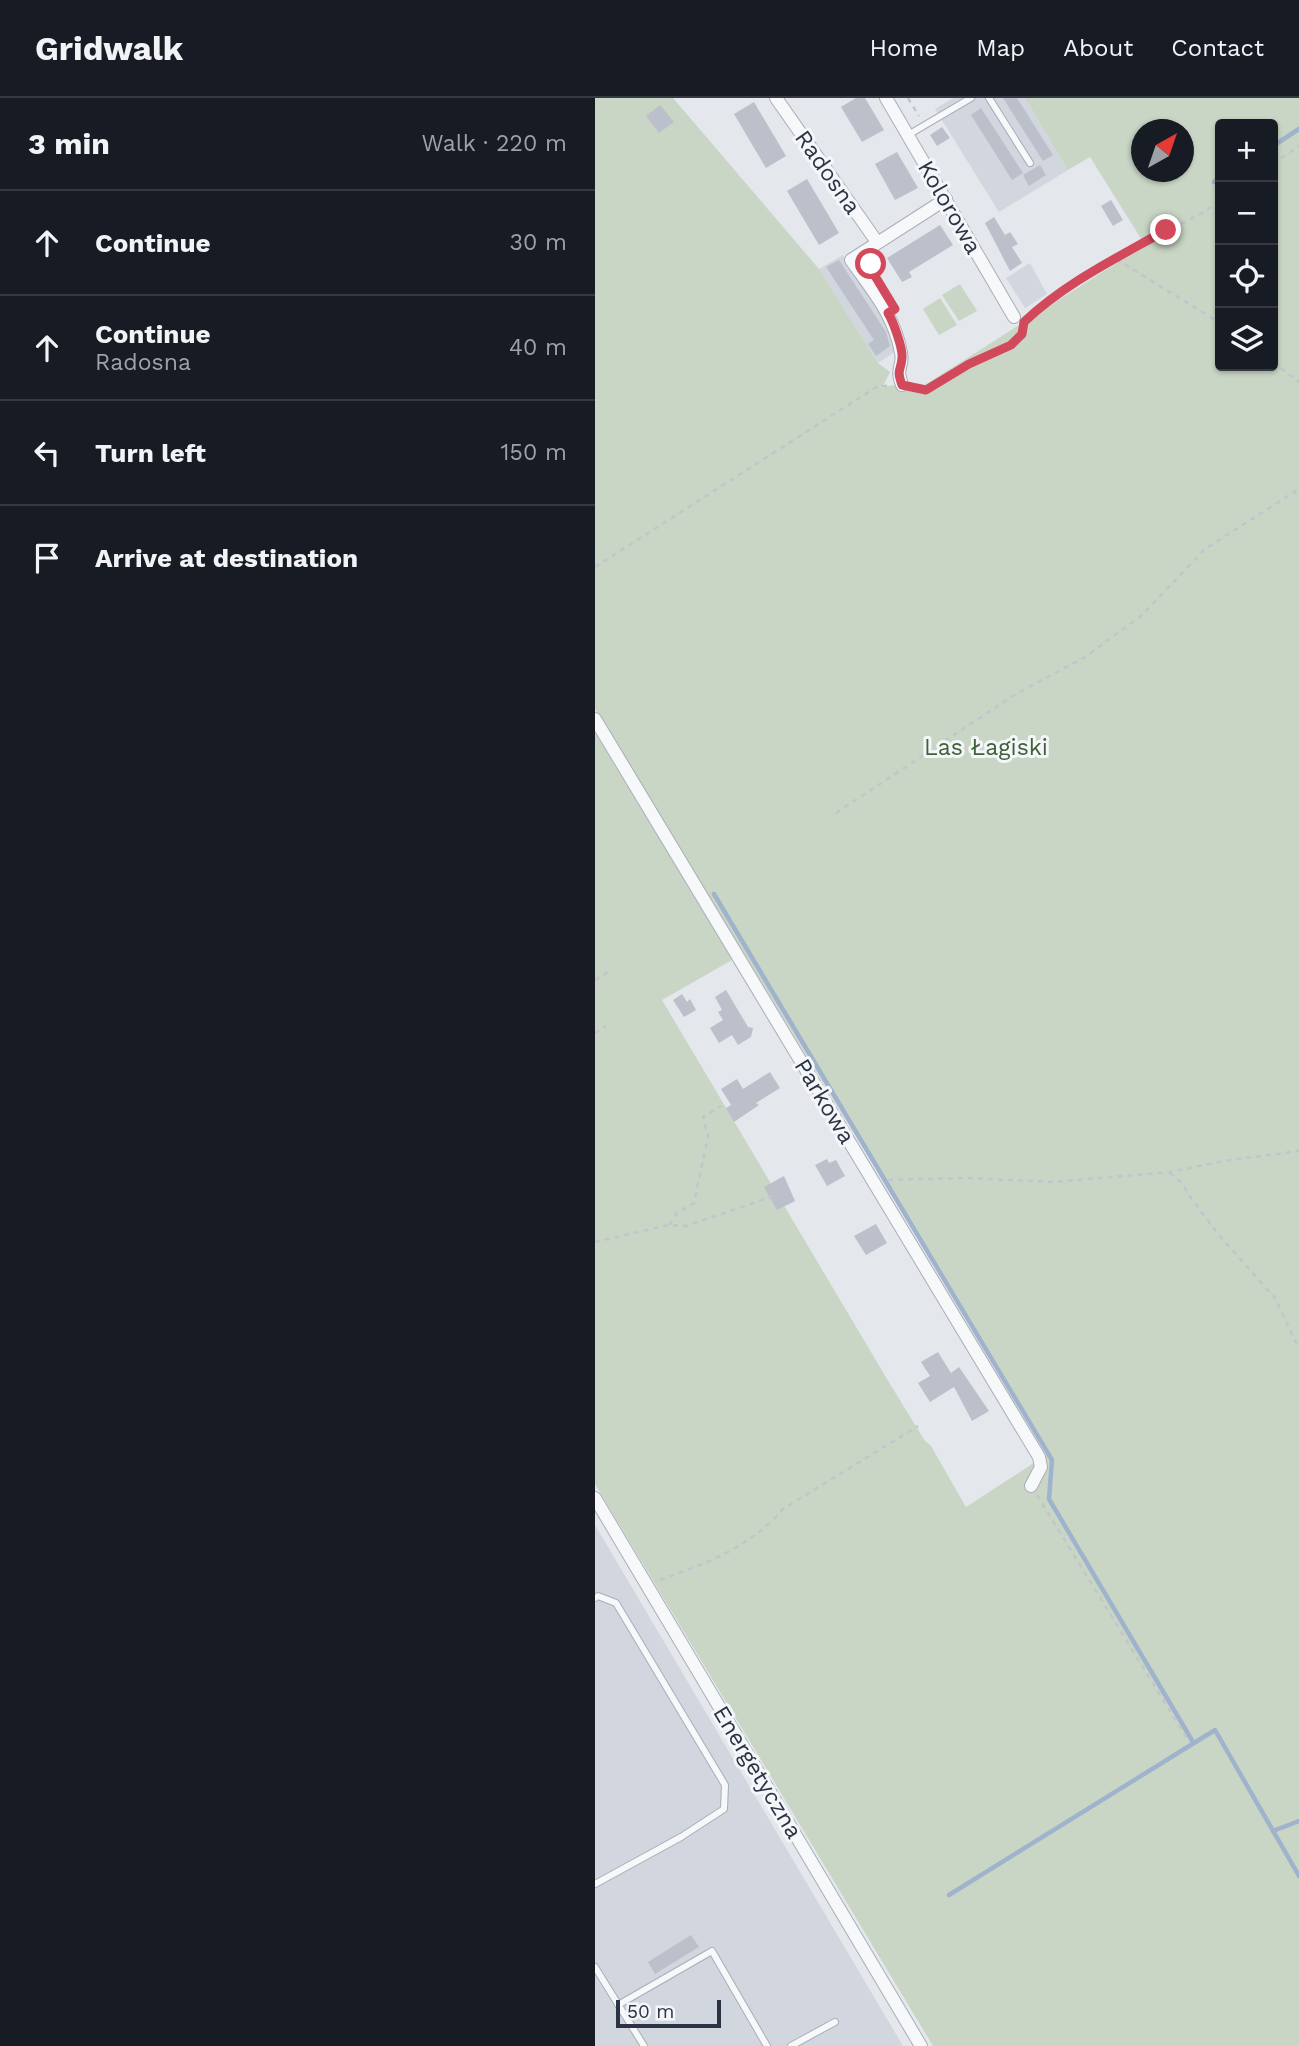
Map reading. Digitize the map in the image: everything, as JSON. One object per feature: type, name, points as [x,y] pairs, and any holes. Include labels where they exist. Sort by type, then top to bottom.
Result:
[{"type":"street","name":"Radosna","points":[[776,98],[877,242]]},
{"type":"street","name":"Kolorowa","points":[[886,98],[1014,317]]},
{"type":"street","points":[[902,385],[897,372],[902,357],[892,319],[851,260],[946,199]]},
{"type":"street","name":"Parkowa","points":[[595,719],[1039,1457],[1041,1467],[1031,1486]]},
{"type":"street","name":"Energetyczna","points":[[595,1498],[921,2046]]},
{"type":"lane","points":[[908,135],[971,98]]},
{"type":"lane","points":[[989,98],[1030,163]]},
{"type":"lane","points":[[595,1598],[599,1596],[616,1603],[725,1785],[724,1809],[681,1837],[595,1884]]},
{"type":"lane","points":[[618,2005],[712,1951],[767,2046]]},
{"type":"lane","points":[[595,1967],[644,2046]]},
{"type":"lane","points":[[791,2046],[835,2022]]},
{"type":"path","points":[[917,98],[909,100],[924,125]]},
{"type":"path","points":[[1278,161],[1299,146]]},
{"type":"path","points":[[595,567],[878,386],[902,385],[926,390],[969,364],[1011,345],[1022,334],[1024,322],[1033,314],[1115,258],[1215,204]]},
{"type":"path","points":[[1115,258],[1215,320]]},
{"type":"path","points":[[1278,366],[1299,382]]},
{"type":"path","points":[[836,813],[1017,694],[1085,657],[1141,616],[1205,550],[1299,489]]},
{"type":"path","points":[[595,980],[608,972]]},
{"type":"path","points":[[595,1033],[605,1026]]},
{"type":"path","points":[[669,1225],[677,1213],[694,1203],[708,1136],[703,1117],[721,1106]]},
{"type":"path","points":[[876,1185],[885,1181],[929,1179],[1053,1182],[1170,1172],[1224,1161],[1299,1151]]},
{"type":"path","points":[[1170,1172],[1181,1182],[1217,1234],[1275,1297],[1299,1349]]},
{"type":"path","points":[[595,1242],[669,1225],[686,1226],[774,1196]]},
{"type":"path","points":[[646,1585],[743,1546],[770,1524],[783,1509],[918,1426]]},
{"type":"path","points":[[1031,1486],[1186,1737]]},
{"type":"shaded area","points":[[953,98],[1025,98],[1068,170],[999,212],[935,109]]},
{"type":"shaded area","points":[[843,255],[901,348],[878,363],[819,269]]},
{"type":"shaded area","points":[[1030,263],[1047,294],[1025,308],[1006,278]]},
{"type":"shaded area","points":[[595,1525],[903,2046],[595,2046]]},
{"type":"green space","name":"Las Łagiski","points":[[595,98],[673,98],[819,269],[878,363],[890,372],[882,388],[899,385],[917,390],[1145,245],[1090,157],[1068,170],[1025,98],[1299,98],[1299,2046],[933,2046],[595,1484],[595,732],[732,960],[662,1000],[966,1507],[1049,1453],[595,709]]},
{"type":"green space","points":[[960,284],[977,311],[959,321],[942,295]]},
{"type":"green space","points":[[940,298],[957,325],[939,335],[923,309]]},
{"type":"building","points":[[856,98],[865,98],[884,130],[862,142],[841,107]]},
{"type":"building","points":[[1003,98],[1017,98],[1053,155],[1043,161]]},
{"type":"building","points":[[754,102],[786,156],[766,168],[734,114]]},
{"type":"building","points":[[660,105],[674,122],[659,133],[646,116]]},
{"type":"building","points":[[981,108],[1023,173],[1012,180],[971,115]]},
{"type":"building","points":[[942,127],[950,138],[937,146],[930,135]]},
{"type":"building","points":[[897,152],[918,188],[895,200],[875,164]]},
{"type":"building","points":[[1040,165],[1046,175],[1029,186],[1023,175]]},
{"type":"building","points":[[807,179],[839,233],[819,245],[787,191]]},
{"type":"building","points":[[1111,200],[1123,220],[1113,226],[1101,206]]},
{"type":"building","points":[[994,217],[1005,235],[1010,232],[1018,244],[1012,247],[1022,263],[1010,271],[985,223]]},
{"type":"building","points":[[940,225],[953,245],[909,272],[912,277],[902,282],[887,258]]},
{"type":"building","points":[[839,260],[886,332],[890,346],[876,356],[868,344],[874,340],[826,267]]},
{"type":"building","points":[[726,990],[748,1027],[753,1028],[751,1037],[738,1045],[732,1035],[719,1043],[710,1028],[723,1020],[718,1012],[722,1010],[715,997]]},
{"type":"building","points":[[682,994],[687,1002],[690,999],[696,1010],[684,1017],[673,1000]]},
{"type":"building","points":[[770,1072],[780,1088],[756,1103],[759,1105],[734,1122],[726,1108],[731,1105],[721,1089],[737,1079],[743,1089]]},
{"type":"building","points":[[827,1159],[829,1163],[836,1160],[845,1176],[827,1186],[815,1165]]},
{"type":"building","points":[[784,1176],[795,1201],[777,1210],[764,1187]]},
{"type":"building","points":[[876,1224],[887,1243],[866,1255],[854,1236]]},
{"type":"building","points":[[938,1352],[951,1373],[959,1367],[989,1411],[972,1421],[954,1387],[930,1402],[918,1383],[930,1376],[921,1362]]},
{"type":"building","points":[[691,1935],[699,1947],[655,1974],[648,1962]]},
{"type":"waterway","points":[[1278,143],[1299,129]]},
{"type":"waterway","points":[[714,894],[1052,1460],[1049,1499],[1193,1742]]},
{"type":"waterway","points":[[949,1895],[1215,1730],[1299,1876]]},
{"type":"waterway","points":[[1273,1831],[1299,1821]]},
{"type":"route","points":[[871,264],[872,271],[895,309],[888,313],[902,357],[897,372],[902,385],[926,390],[969,364],[1011,345],[1022,334],[1024,322],[1056,296],[1105,264],[1166,230]]}]
